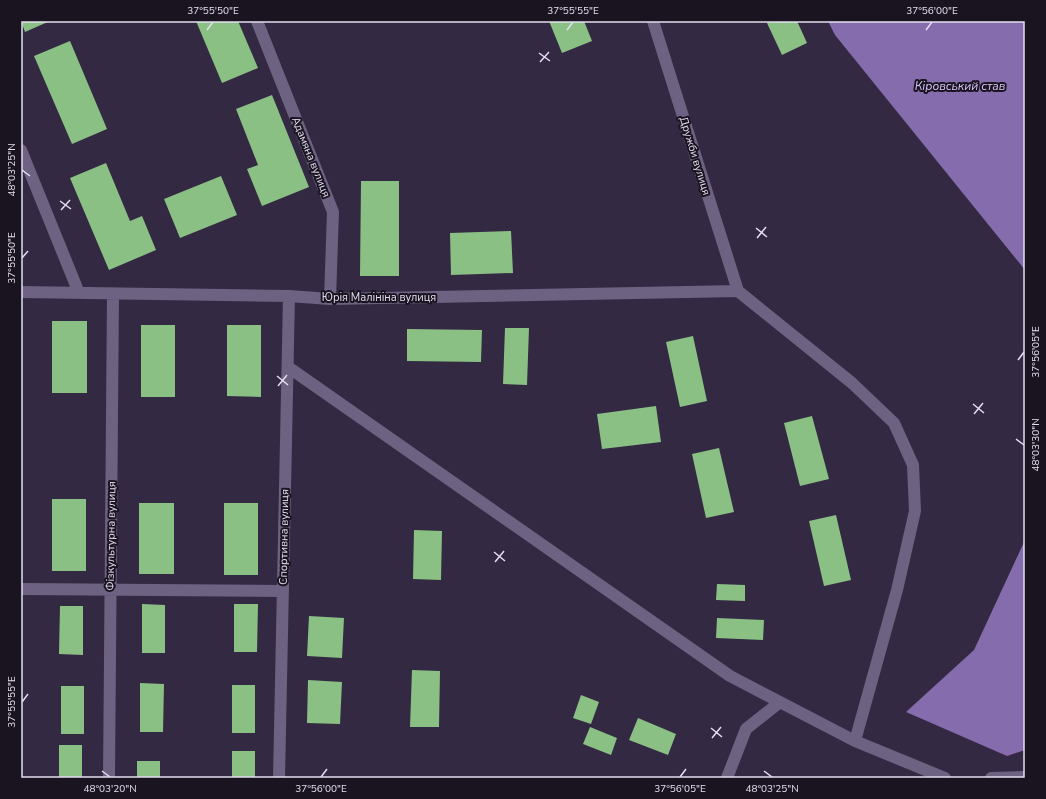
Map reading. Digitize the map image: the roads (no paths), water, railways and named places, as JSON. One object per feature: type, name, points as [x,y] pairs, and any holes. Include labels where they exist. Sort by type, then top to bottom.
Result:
[{"type":"street","name":"Адамяна вулиця","points":[[257,21],[333,212],[330,298]]},
{"type":"street","name":"Дружби вулиця","points":[[653,21],[738,291]]},
{"type":"street","points":[[21,150],[79,293]]},
{"type":"street","name":"Юрія Малініна вулиця","points":[[21,292],[289,296],[330,298],[738,291]]},
{"type":"street","points":[[738,291],[852,383],[894,423],[913,465],[915,511],[897,590],[855,741]]},
{"type":"street","name":"Фiзкультурна вулиця","points":[[109,778],[113,294]]},
{"type":"street","name":"Спортивна вулиця","points":[[279,778],[289,296]]},
{"type":"street","points":[[288,367],[730,676],[855,741],[945,778]]},
{"type":"street","points":[[21,589],[283,591]]},
{"type":"street","points":[[727,778],[746,729],[780,702]]},
{"type":"street","points":[[991,778],[1025,777]]},
{"type":"water","name":"Кіровський став","points":[[828,21],[1025,21],[1025,270],[835,35]]},
{"type":"water","points":[[1025,540],[1025,750],[1007,756],[906,712],[974,650]]}]
